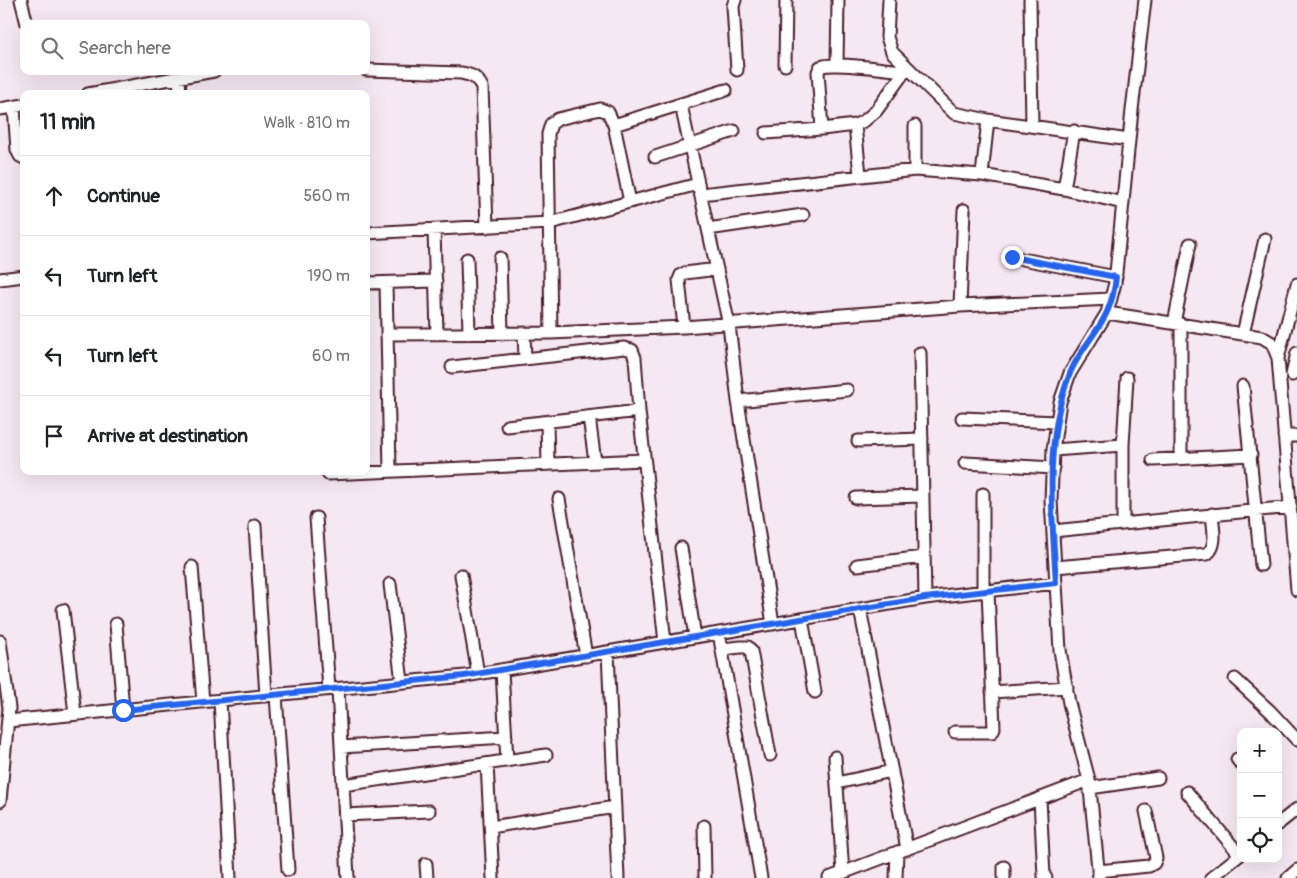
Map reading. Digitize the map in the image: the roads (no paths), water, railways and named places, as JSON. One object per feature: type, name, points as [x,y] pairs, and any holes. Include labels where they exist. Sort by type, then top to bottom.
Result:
[{"type":"street","points":[[21,0],[26,20]]},
{"type":"street","points":[[735,0],[733,6],[737,70]]},
{"type":"street","points":[[785,65],[786,0]]},
{"type":"street","points":[[837,65],[838,0]]},
{"type":"street","points":[[889,0],[888,43],[892,52],[906,70],[954,113],[988,120],[1129,140]]},
{"type":"street","points":[[1030,0],[1032,125]]},
{"type":"street","points":[[1145,0],[1116,277],[1107,313],[1070,373],[1060,402],[1053,450],[1051,501],[1060,650],[1066,687],[1089,784],[1099,874],[1149,866],[1154,863],[1156,858],[1146,810]]},
{"type":"street","points":[[822,129],[818,72],[820,67],[837,65],[906,70]]},
{"type":"street","points":[[370,70],[461,73],[473,76],[479,80],[482,87],[488,227]]},
{"type":"street","points":[[766,133],[822,129],[854,125],[864,121],[876,111],[906,70]]},
{"type":"street","points":[[125,90],[194,75]]},
{"type":"street","points":[[179,78],[180,90]]},
{"type":"street","points":[[614,125],[726,90]]},
{"type":"street","points":[[681,104],[729,325],[738,401],[773,624]]},
{"type":"street","points":[[0,109],[19,106],[17,150],[20,156]]},
{"type":"street","points":[[552,333],[548,134],[551,124],[558,119],[600,109],[608,112],[614,125],[630,202]]},
{"type":"street","points":[[982,175],[988,120]]},
{"type":"street","points":[[854,125],[860,175]]},
{"type":"street","points":[[915,126],[915,170]]},
{"type":"street","points":[[655,157],[734,131]]},
{"type":"street","points":[[1064,189],[1074,132]]},
{"type":"street","points":[[370,233],[550,223],[630,202],[699,189],[915,170],[982,175],[1064,189],[1123,204]]},
{"type":"street","points":[[960,306],[964,210]]},
{"type":"street","points":[[708,229],[803,215]]},
{"type":"street","points":[[434,229],[437,334]]},
{"type":"street","points":[[1243,334],[1265,239]]},
{"type":"street","points":[[1181,458],[1178,324],[1190,244]]},
{"type":"street","points":[[1012,257],[1116,277]]},
{"type":"street","points":[[500,258],[502,334]]},
{"type":"street","points":[[467,259],[469,334]]},
{"type":"street","points":[[684,327],[679,280],[681,276],[685,273],[717,269]]},
{"type":"street","points":[[0,279],[20,276]]},
{"type":"street","points":[[370,283],[436,281]]},
{"type":"street","points":[[386,282],[390,471]]},
{"type":"street","points":[[1278,358],[1297,284]]},
{"type":"street","points":[[387,334],[524,334],[729,325],[960,306],[1111,299]]},
{"type":"street","points":[[1107,313],[1262,337],[1272,343],[1278,358],[1284,436],[1293,513],[1297,590]]},
{"type":"street","points":[[524,334],[525,360]]},
{"type":"street","points":[[452,367],[624,348],[632,350],[635,358],[644,460],[665,642]]},
{"type":"street","points":[[920,353],[925,598]]},
{"type":"street","points":[[1279,373],[1295,375],[1297,353]]},
{"type":"street","points":[[1123,524],[1123,445],[1128,378]]},
{"type":"street","points":[[1244,386],[1261,565]]},
{"type":"street","points":[[738,401],[847,390]]},
{"type":"street","points":[[507,426],[639,411]]},
{"type":"street","points":[[589,417],[595,462]]},
{"type":"street","points":[[962,418],[1057,422]]},
{"type":"street","points":[[547,422],[548,464]]},
{"type":"street","points":[[1284,436],[1297,436]]},
{"type":"street","points":[[858,441],[922,439]]},
{"type":"street","points":[[1053,450],[1123,445]]},
{"type":"street","points":[[1153,460],[1251,455]]},
{"type":"street","points":[[370,472],[644,460]]},
{"type":"street","points":[[965,463],[1053,468]]},
{"type":"street","points":[[955,732],[992,732],[994,728],[986,591],[983,494]]},
{"type":"street","points":[[856,498],[923,496]]},
{"type":"street","points":[[559,499],[586,656]]},
{"type":"street","points":[[1052,531],[1256,510],[1293,513]]},
{"type":"street","points":[[1055,566],[1207,554],[1212,551],[1214,544],[1212,514]]},
{"type":"street","points":[[316,518],[341,747],[348,878]]},
{"type":"street","points":[[254,526],[288,870]]},
{"type":"street","points":[[681,548],[695,637]]},
{"type":"street","points":[[857,565],[924,558]]},
{"type":"street","points":[[192,567],[203,702]]},
{"type":"street","points":[[460,575],[478,674]]},
{"type":"street","points":[[8,721],[478,674],[925,598],[1056,583]]},
{"type":"street","points":[[390,584],[402,682]]},
{"type":"street","points":[[860,609],[892,771],[902,851],[896,878]]},
{"type":"street","points":[[63,610],[75,714]]},
{"type":"street","points":[[802,619],[814,692]]},
{"type":"street","points":[[116,624],[123,710]]},
{"type":"street","points":[[719,633],[761,878]]},
{"type":"street","points":[[0,641],[4,708],[8,721],[0,801]]},
{"type":"street","points":[[722,649],[741,646],[748,647],[751,651],[770,755]]},
{"type":"street","points":[[608,652],[618,878]]},
{"type":"street","points":[[502,670],[507,761]]},
{"type":"street","points":[[1235,679],[1297,740]]},
{"type":"street","points":[[992,692],[1066,687]]},
{"type":"street","points":[[220,700],[230,878]]},
{"type":"street","points":[[341,747],[506,737]]},
{"type":"street","points":[[343,785],[546,756]]},
{"type":"street","points":[[835,757],[836,876],[1040,799],[1089,784],[1158,778]]},
{"type":"street","points":[[486,764],[494,878]]},
{"type":"street","points":[[836,782],[892,771]]},
{"type":"street","points":[[1186,792],[1237,851]]},
{"type":"street","points":[[1040,799],[1044,876],[1046,878]]},
{"type":"street","points":[[491,827],[615,807]]},
{"type":"street","points":[[1282,816],[1297,809]]},
{"type":"street","points":[[344,815],[429,811]]},
{"type":"street","points":[[704,826],[705,878]]},
{"type":"street","points":[[1211,878],[1237,856]]},
{"type":"street","points":[[426,864],[427,878]]},
{"type":"street","points":[[1288,878],[1297,870]]}]
